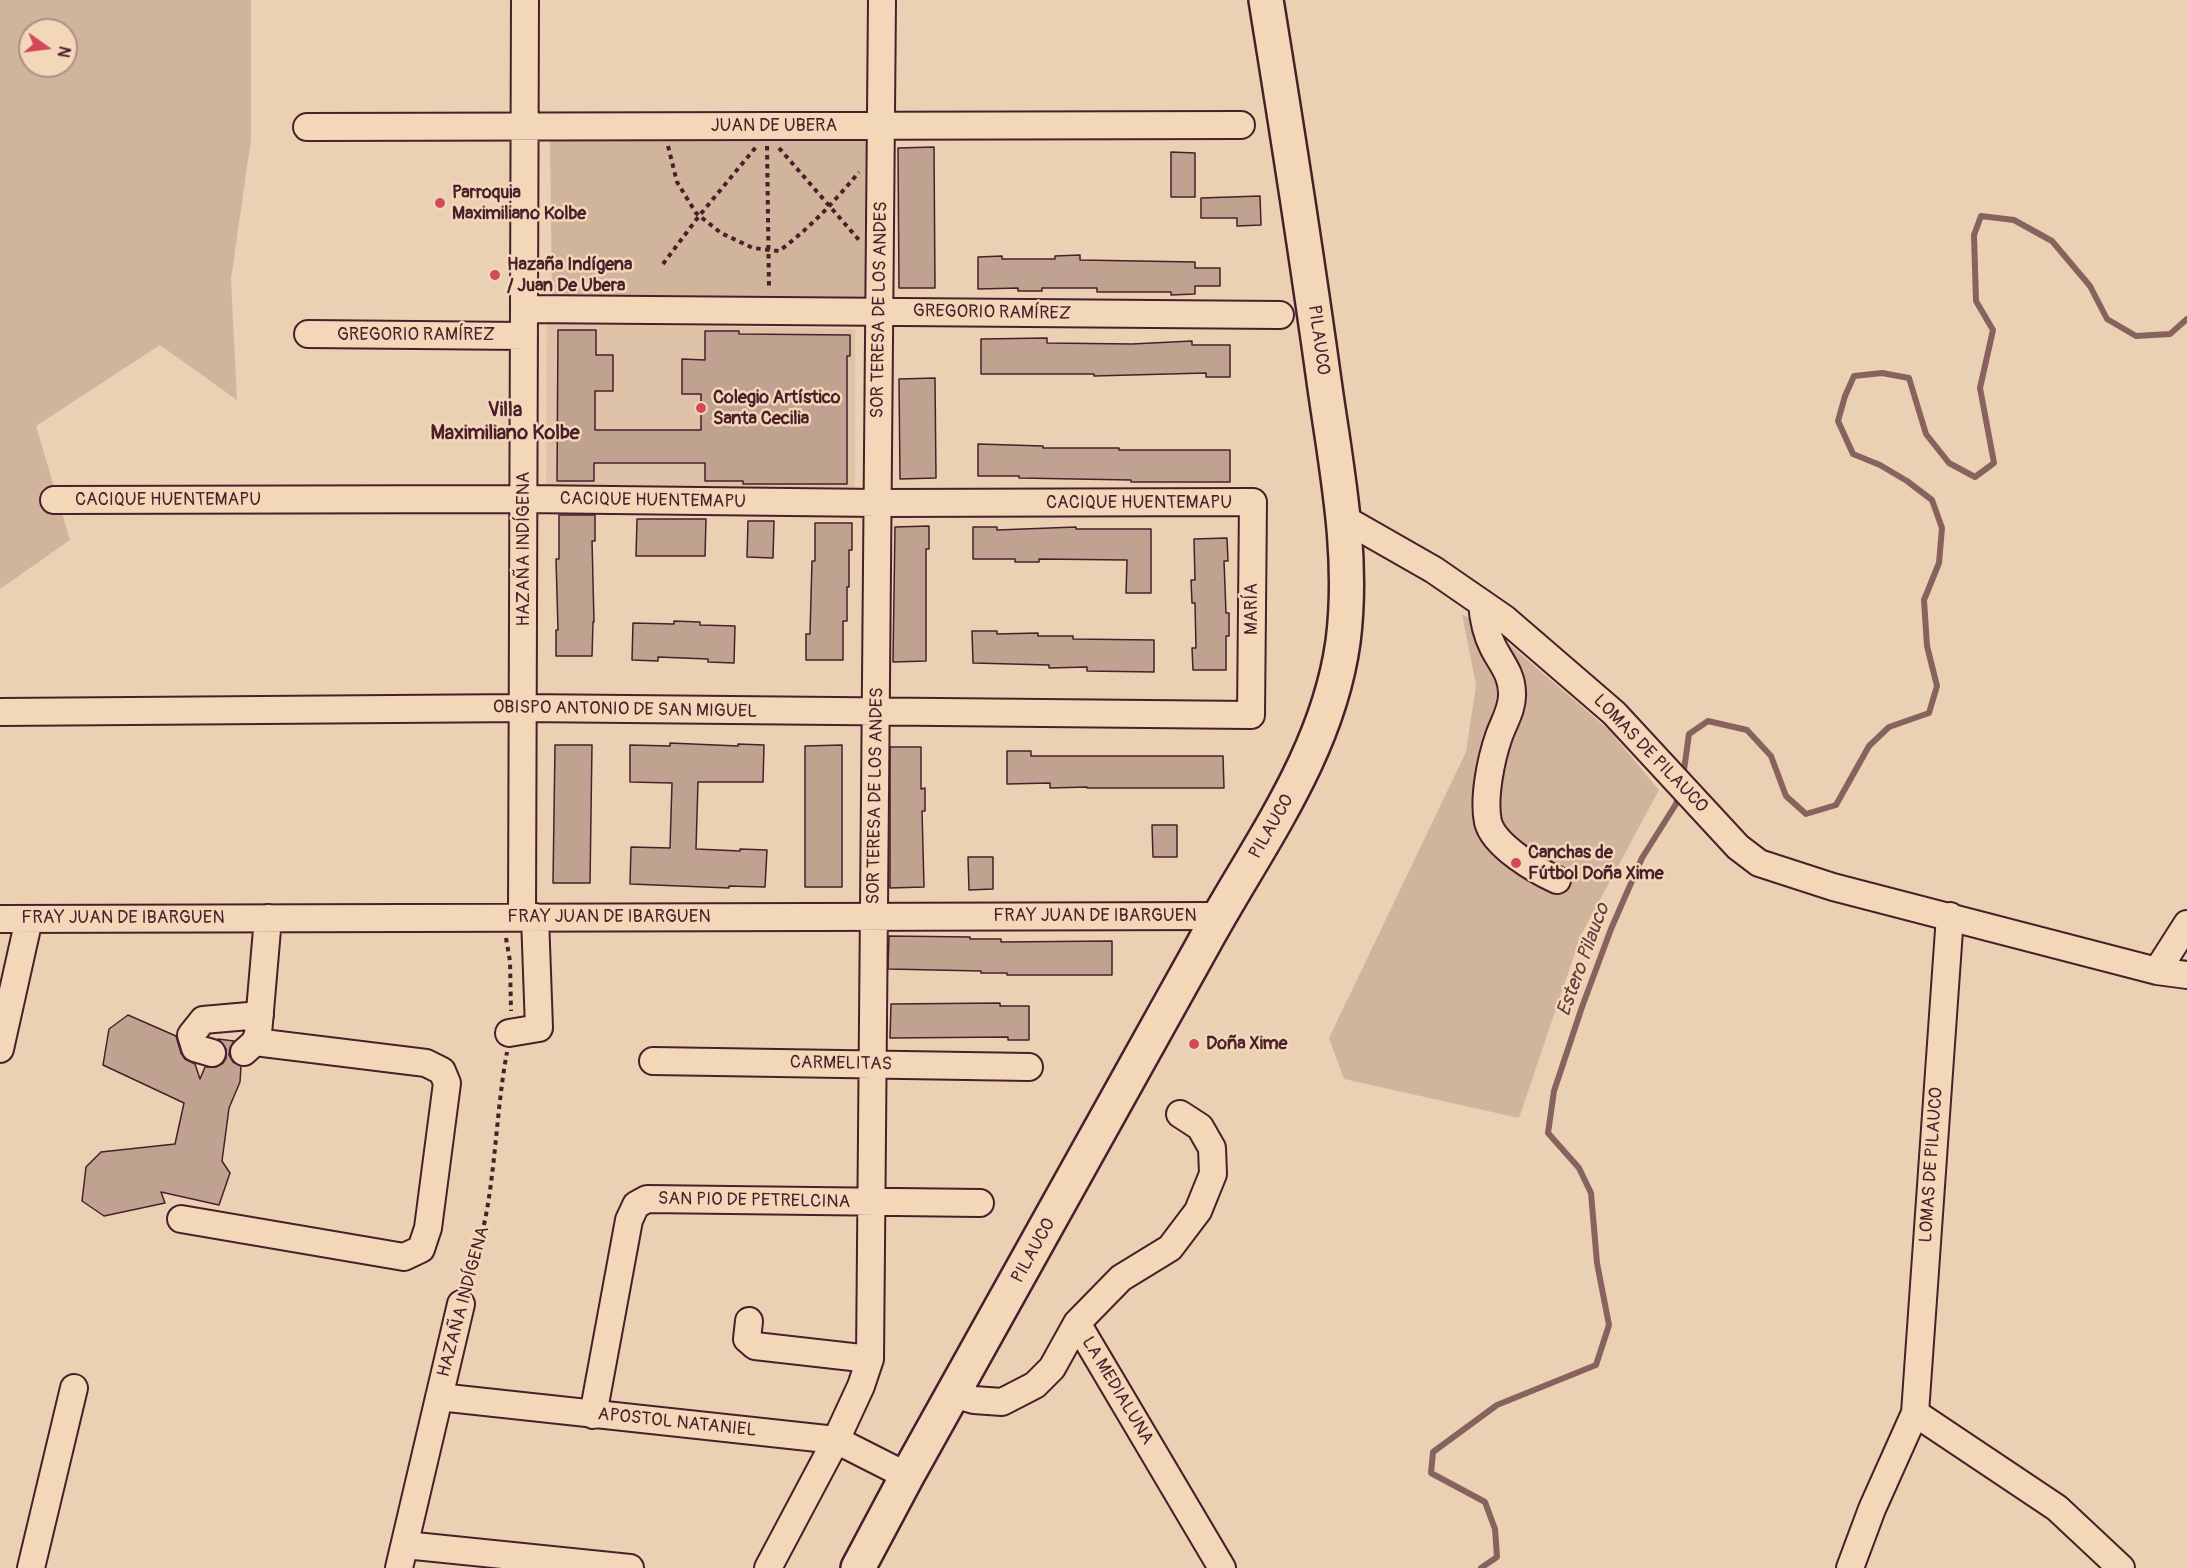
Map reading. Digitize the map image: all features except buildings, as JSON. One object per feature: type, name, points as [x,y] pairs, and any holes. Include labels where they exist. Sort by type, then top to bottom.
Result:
[{"type":"main road","name":"PILAUCO","points":[[858,1568],[1219,916],[1290,798],[1313,749],[1328,708],[1338,666],[1346,612],[1348,579],[1343,518],[1311,290],[1266,0]]},
{"type":"street","name":"HAZAÑA INDÍGENA","points":[[509,1033],[539,1028],[519,917],[523,708],[525,0]]},
{"type":"street","name":"SOR TERESA DE LOS ANDES","points":[[768,1568],[836,1440],[861,1386],[870,1359],[882,0]]},
{"type":"street","name":"JUAN DE UBERA","points":[[307,127],[1241,125]]},
{"type":"street","name":"GREGORIO RAMÍREZ","points":[[524,309],[1280,315]]},
{"type":"street","name":"GREGORIO RAMÍREZ","points":[[308,334],[524,336]]},
{"type":"street","name":"CACIQUE HUENTEMAPU","points":[[54,500],[1253,502]]},
{"type":"street","name":"MARÍA","points":[[1251,715],[1253,502]]},
{"type":"street","name":"LOMAS DE PILAUCO","points":[[1343,518],[1434,570],[1505,619],[1614,713],[1737,847],[1760,863],[1833,887],[2157,971],[2187,975]]},
{"type":"street","points":[[1482,603],[1487,632],[1510,677],[1512,697],[1490,774],[1488,824],[1498,838],[1525,863],[1557,880]]},
{"type":"street","name":"OBISPO ANTONIO DE SAN MIGUEL","points":[[0,712],[523,708],[1251,715]]},
{"type":"street","name":"FRAY JUAN DE IBARGUEN","points":[[0,919],[1219,916]]},
{"type":"street","name":"LOMAS DE PILAUCO","points":[[1850,1568],[1872,1509],[1915,1413],[1950,916]]},
{"type":"street","points":[[181,1219],[404,1257],[421,1250],[428,1228],[447,1083],[442,1071],[426,1063],[248,1048],[258,1034],[261,1015],[268,918]]},
{"type":"street","points":[[0,1049],[29,919]]},
{"type":"street","points":[[2157,971],[2187,924]]},
{"type":"street","points":[[212,1053],[195,1048],[191,1035],[203,1020],[261,1015]]},
{"type":"street","name":"CARMELITAS","points":[[653,1061],[1029,1066]]},
{"type":"street","points":[[1077,1323],[1121,1278],[1170,1248],[1198,1211],[1213,1174],[1212,1148],[1200,1127],[1180,1114]]},
{"type":"street","name":"SAN PIO DE PETRELCINA","points":[[593,1414],[629,1220],[636,1205],[647,1199],[980,1203]]},
{"type":"street","name":"HAZAÑA INDÍGENA","points":[[402,1556],[461,1304]]},
{"type":"street","points":[[749,1321],[747,1339],[755,1346],[870,1359]]},
{"type":"street","name":"LA MEDIALUNA","points":[[953,1394],[974,1400],[1002,1402],[1035,1385],[1052,1368],[1077,1323]]},
{"type":"street","name":"LA MEDIALUNA","points":[[1077,1323],[1222,1568]]},
{"type":"street","points":[[31,1568],[74,1388]]},
{"type":"street","name":"APOSTOL NATANIEL","points":[[440,1397],[836,1440],[907,1476]]},
{"type":"street","points":[[1915,1413],[2057,1508],[2121,1568]]},
{"type":"street","points":[[402,1556],[630,1568]]},
{"type":"path","points":[[663,126],[676,182],[699,216],[721,234],[753,248],[779,251],[803,233],[831,205],[864,165]]},
{"type":"path","points":[[767,135],[770,311]]},
{"type":"path","points":[[663,264],[699,216],[760,144]]},
{"type":"path","points":[[775,144],[831,205],[880,266]]},
{"type":"path","name":"HAZAÑA INDÍGENA","points":[[461,1304],[471,1261],[486,1219],[512,999],[510,961],[505,932],[519,917]]},
{"type":"shaded area","points":[[0,0],[251,0],[251,139],[231,279],[237,400],[160,345],[36,426],[70,540],[0,589]]},
{"type":"shaded area","points":[[550,137],[873,137],[873,306],[552,305]]},
{"type":"shaded area","name":"Colegio Artístico Santa Cecilia","points":[[547,323],[855,329],[855,494],[546,487]]},
{"type":"shaded area","name":"Canchas de Fútbol Doña Xime","points":[[1462,614],[1510,645],[1609,730],[1659,790],[1581,935],[1519,1118],[1344,1079],[1329,1038],[1466,752],[1476,685]]},
{"type":"waterway","name":"Estero Pilauco","points":[[1683,777],[1689,734],[1708,721],[1747,730],[1771,756],[1786,796],[1806,814],[1836,805],[1869,746],[1889,727],[1929,713],[1937,686],[1927,646],[1924,600],[1939,563],[1942,528],[1932,500],[1907,481],[1880,465],[1853,454],[1838,421],[1854,376],[1882,373],[1909,378],[1926,434],[1949,463],[1975,477],[1994,463],[1980,388],[1993,330],[1976,301],[1974,235],[1981,216],[2014,220],[2052,241],[2090,286],[2107,319],[2136,336],[2170,334],[2187,319]]},
{"type":"waterway","name":"Estero Pilauco","points":[[1481,1568],[1497,1557],[1495,1529],[1485,1502],[1431,1473],[1433,1452],[1497,1405],[1596,1365],[1609,1325],[1597,1263],[1591,1193],[1579,1168],[1548,1133],[1554,1091],[1611,929],[1642,858],[1676,804],[1679,793]]},
{"type":"place","name":"Parroquia Maximiliano Kolbe","points":[[440,203]]},
{"type":"place","name":"Hazaña Indígena / Juan De Ubera","points":[[495,275]]},
{"type":"place","name":"Colegio Artístico Santa Cecilia","points":[[701,408]]},
{"type":"place","name":"Canchas de Fútbol Doña Xime","points":[[1516,863]]},
{"type":"place","name":"Doña Xime","points":[[1194,1044]]},
{"type":"district","name":"Villa Maximiliano Kolbe","points":[[505,422]]}]
